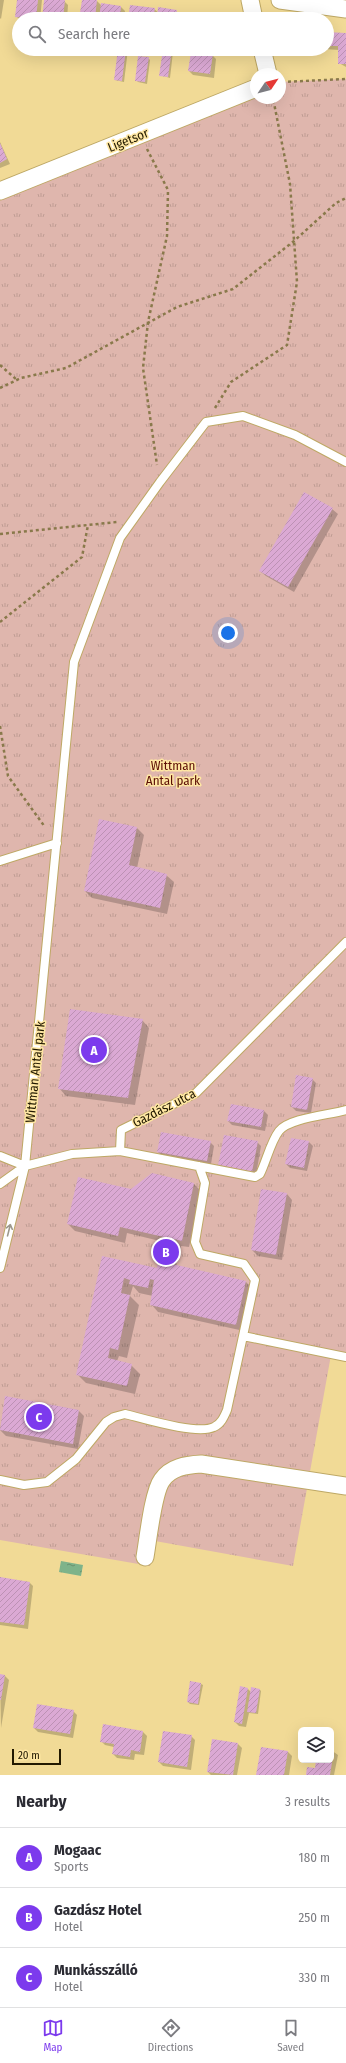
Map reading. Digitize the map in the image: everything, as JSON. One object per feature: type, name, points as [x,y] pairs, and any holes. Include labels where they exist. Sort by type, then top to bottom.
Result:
[{"type":"street","points":[[250,0],[253,12]]},
{"type":"street","points":[[280,0],[346,9]]},
{"type":"street","points":[[264,56],[267,68]]},
{"type":"street","name":"Ligetsor","points":[[0,191],[250,90]]},
{"type":"street","points":[[145,1556],[161,1481],[173,1470],[184,1465],[200,1464],[346,1486]]},
{"type":"lane","points":[[206,422],[243,416],[295,435],[346,462]]},
{"type":"lane","name":"Wittman Antal park","points":[[25,1166],[74,662],[120,538],[160,482],[206,422]]},
{"type":"lane","points":[[0,861],[57,843]]},
{"type":"lane","name":"Gazdász utca","points":[[120,1151],[120,1130],[196,1093],[346,942]]},
{"type":"lane","points":[[0,1184],[25,1166],[72,1154],[120,1151],[255,1177],[260,1174],[279,1131],[291,1122],[330,1115],[346,1110]]},
{"type":"lane","points":[[0,1156],[25,1166]]},
{"type":"lane","points":[[0,1268],[25,1166]]},
{"type":"lane","points":[[0,1480],[24,1485],[47,1482],[76,1459],[106,1422],[114,1416],[125,1414],[194,1430],[206,1430],[216,1427],[222,1421],[227,1410],[255,1280],[244,1264],[200,1254],[195,1242],[205,1183],[199,1166]]},
{"type":"lane","points":[[243,1336],[346,1357]]},
{"type":"path","points":[[286,82],[346,79]]},
{"type":"path","points":[[206,422],[231,382],[287,345],[297,282],[290,184],[274,104]]},
{"type":"path","points":[[140,135],[168,190],[167,236],[148,322],[143,368],[152,441],[160,482]]},
{"type":"path","points":[[0,388],[17,380],[66,368],[177,307],[233,289],[294,241],[336,203],[346,198]]},
{"type":"path","points":[[0,365],[17,380]]},
{"type":"path","points":[[0,534],[133,520]]},
{"type":"path","points":[[0,622],[82,557],[88,525]]},
{"type":"path","points":[[0,726],[8,776],[57,843]]},
{"type":"green space","name":"Wittman Antal park","points":[[346,79],[346,1357],[331,1355],[293,1566],[155,1541],[150,1566],[0,1540],[0,191],[250,90],[250,104],[286,104],[286,82]]},
{"type":"water","points":[[61,1561],[83,1565],[81,1576],[59,1572]]},
{"type":"building","points":[[17,0],[38,0],[37,12],[16,12]]},
{"type":"building","points":[[44,0],[65,0],[64,12],[43,12]]},
{"type":"building","points":[[82,0],[97,0],[96,12],[80,12]]},
{"type":"building","points":[[101,3],[121,6],[121,12],[100,12]]},
{"type":"building","points":[[130,5],[155,8],[154,12],[129,12]]},
{"type":"building","points":[[158,7],[177,10],[177,12],[158,12]]},
{"type":"building","points":[[334,32],[346,33],[346,64],[338,64],[338,46],[334,46]]},
{"type":"building","points":[[117,56],[125,56],[122,81],[114,80]]},
{"type":"building","points":[[138,56],[149,57],[145,82],[135,81]]},
{"type":"building","points":[[162,56],[171,56],[168,77],[159,76]]},
{"type":"building","points":[[190,56],[213,56],[210,74],[188,71]]},
{"type":"building","points":[[0,143],[7,159],[0,163]]},
{"type":"building","points":[[304,492],[333,508],[288,587],[259,571]]},
{"type":"building","points":[[99,819],[137,827],[129,865],[167,874],[160,908],[84,891]]},
{"type":"building","points":[[70,1009],[143,1019],[128,1098],[58,1089]]},
{"type":"building","points":[[296,1075],[313,1078],[307,1110],[291,1107]]},
{"type":"building","points":[[231,1104],[264,1110],[261,1127],[227,1121]]},
{"type":"building","points":[[161,1132],[211,1141],[207,1161],[157,1152]]},
{"type":"building","points":[[224,1135],[258,1141],[252,1172],[218,1165]]},
{"type":"building","points":[[291,1138],[309,1141],[304,1168],[285,1164]]},
{"type":"building","points":[[152,1173],[194,1183],[182,1241],[174,1239],[168,1263],[246,1281],[236,1325],[150,1305],[154,1280],[150,1279],[148,1288],[129,1284],[130,1280],[124,1278],[121,1293],[130,1295],[118,1350],[110,1348],[108,1358],[132,1364],[127,1386],[76,1375],[102,1256],[157,1268],[164,1237],[120,1227],[118,1236],[67,1224],[78,1177],[131,1189]]},
{"type":"building","points":[[261,1189],[287,1193],[276,1255],[251,1250]]},
{"type":"building","points":[[5,1396],[79,1410],[73,1444],[0,1430]]},
{"type":"building","points":[[0,1577],[30,1582],[24,1625],[0,1622]]},
{"type":"building","points":[[0,1674],[5,1675],[1,1700],[0,1700]]},
{"type":"building","points":[[190,1681],[201,1683],[198,1704],[187,1702]]},
{"type":"building","points":[[240,1686],[248,1688],[242,1724],[234,1722]]},
{"type":"building","points":[[251,1687],[260,1689],[256,1713],[247,1712]]},
{"type":"building","points":[[37,1704],[74,1710],[70,1734],[33,1728]]},
{"type":"building","points":[[103,1724],[143,1731],[140,1752],[131,1750],[130,1757],[112,1754],[114,1744],[100,1742]]},
{"type":"building","points":[[163,1731],[192,1735],[187,1767],[158,1762]]},
{"type":"building","points":[[212,1739],[238,1743],[233,1775],[207,1772]]},
{"type":"building","points":[[261,1747],[288,1751],[284,1775],[256,1775]]},
{"type":"building","points":[[316,1763],[332,1763],[330,1775],[306,1775],[307,1767],[315,1768]]},
{"type":"place","name":"Mogaac","points":[[94,1050]]},
{"type":"place","name":"Gazdász Hotel","points":[[166,1252]]},
{"type":"place","name":"Munkásszálló","points":[[39,1417]]}]
